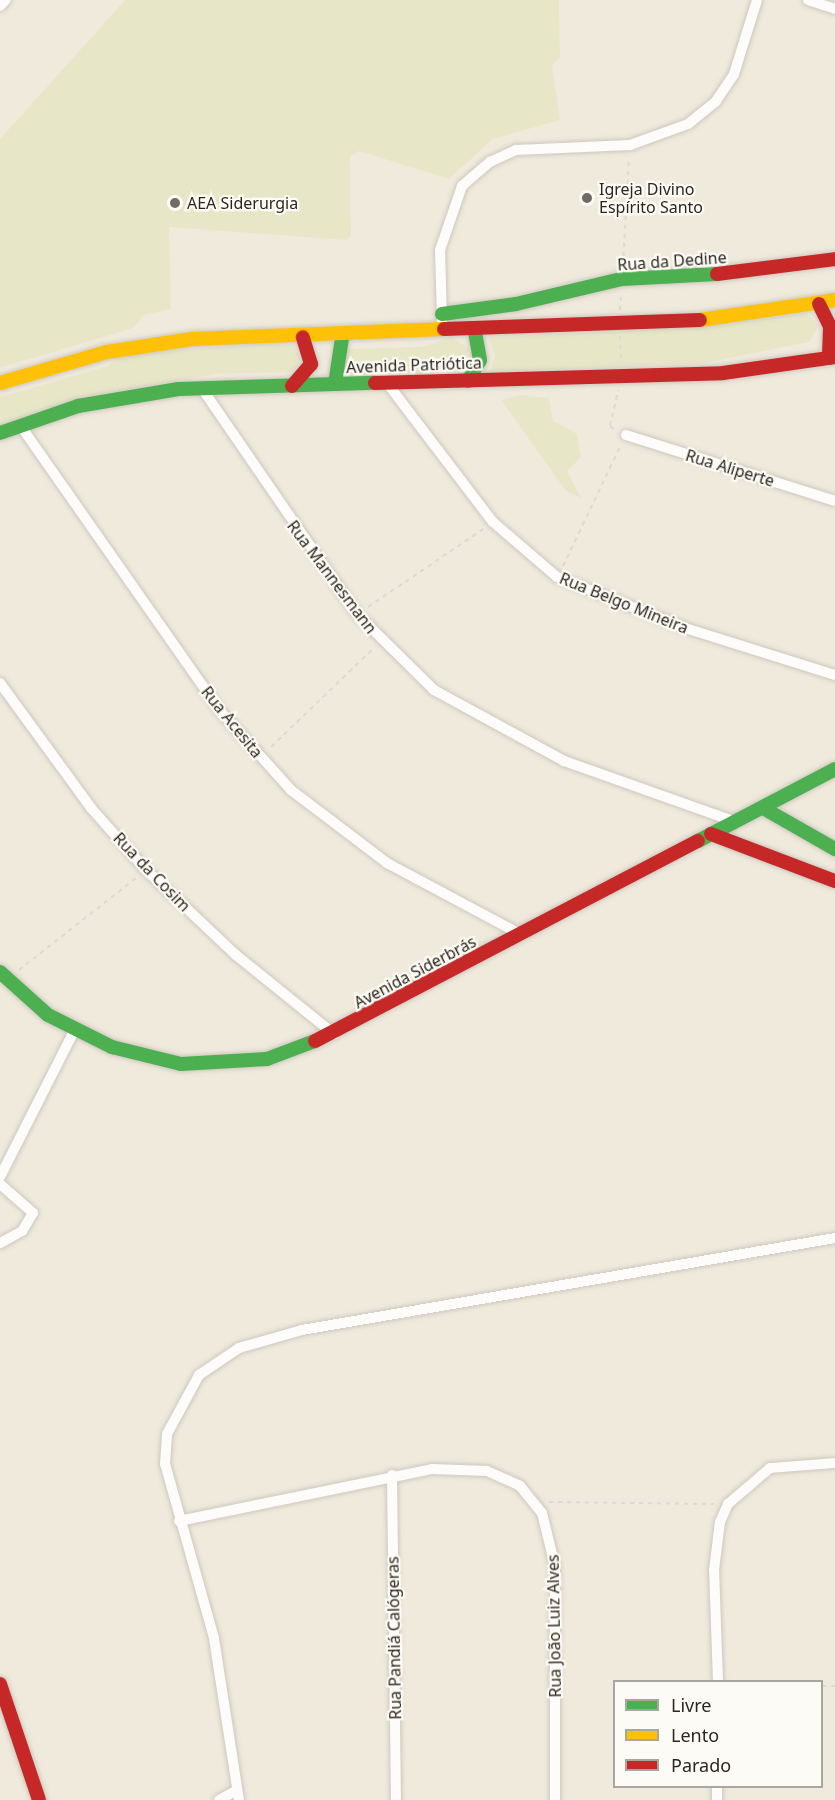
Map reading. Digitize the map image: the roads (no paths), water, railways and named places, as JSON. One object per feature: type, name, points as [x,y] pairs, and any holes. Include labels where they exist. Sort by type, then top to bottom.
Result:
[{"type":"main road","name":"Rua da Dedine","points":[[442,314],[516,304],[622,279],[727,274],[835,259]]},
{"type":"main road","name":"Avenida Patriótica","points":[[0,383],[158,344],[303,337],[342,338],[721,319],[835,300]]},
{"type":"main road","points":[[819,304],[830,327],[832,358]]},
{"type":"main road","points":[[468,381],[480,360],[475,332]]},
{"type":"main road","points":[[292,386],[310,364],[303,337]]},
{"type":"main road","points":[[335,384],[342,338]]},
{"type":"main road","name":"Avenida Patriótica","points":[[0,434],[78,406],[201,387],[723,372],[832,358]]},
{"type":"main road","name":"Avenida Siderbrás","points":[[3,976],[74,1031],[147,1058],[213,1065],[267,1059],[334,1034],[835,769]]},
{"type":"main road","points":[[763,808],[835,849]]},
{"type":"main road","points":[[711,834],[835,880]]},
{"type":"main road","points":[[0,1684],[39,1800]]},
{"type":"street","points":[[0,6],[6,0]]},
{"type":"street","points":[[443,332],[443,233],[453,203],[469,179],[516,150],[630,145],[688,124],[716,101],[734,74],[757,0]]},
{"type":"street","points":[[808,0],[835,9]]},
{"type":"street","name":"Rua Belgo Mineira","points":[[387,383],[493,522],[557,577],[593,594],[835,675]]},
{"type":"street","name":"Rua Mannesmann","points":[[201,387],[357,614],[381,641],[435,690],[510,735],[736,822]]},
{"type":"street","name":"Rua Acesita","points":[[21,425],[149,613],[260,758],[318,813],[371,852],[522,935]]},
{"type":"street","name":"Rua Aliperte","points":[[626,435],[835,501]]},
{"type":"street","name":"Rua da Cosim","points":[[0,683],[91,808],[146,870],[236,955],[334,1034]]},
{"type":"street","points":[[0,1177],[74,1031]]},
{"type":"street","points":[[0,1184],[33,1213],[22,1231],[0,1243]]},
{"type":"street","points":[[219,1800],[237,1795],[223,1682],[165,1464],[166,1434],[199,1376],[239,1348],[302,1330],[835,1238]]},
{"type":"street","points":[[718,1680],[714,1570],[720,1522],[728,1504],[770,1468],[835,1463]]},
{"type":"street","name":"Rua João Luiz Alves","points":[[392,1475],[480,1470],[512,1480],[537,1502],[555,1566],[555,1800]]},
{"type":"street","points":[[179,1521],[392,1475]]},
{"type":"street","name":"Rua Pandiá Calógeras","points":[[392,1475],[396,1800]]},
{"type":"place","name":"Igreja Divino Espírito Santo","points":[[587,198]]},
{"type":"place","name":"AEA Siderurgia","points":[[175,203]]}]
